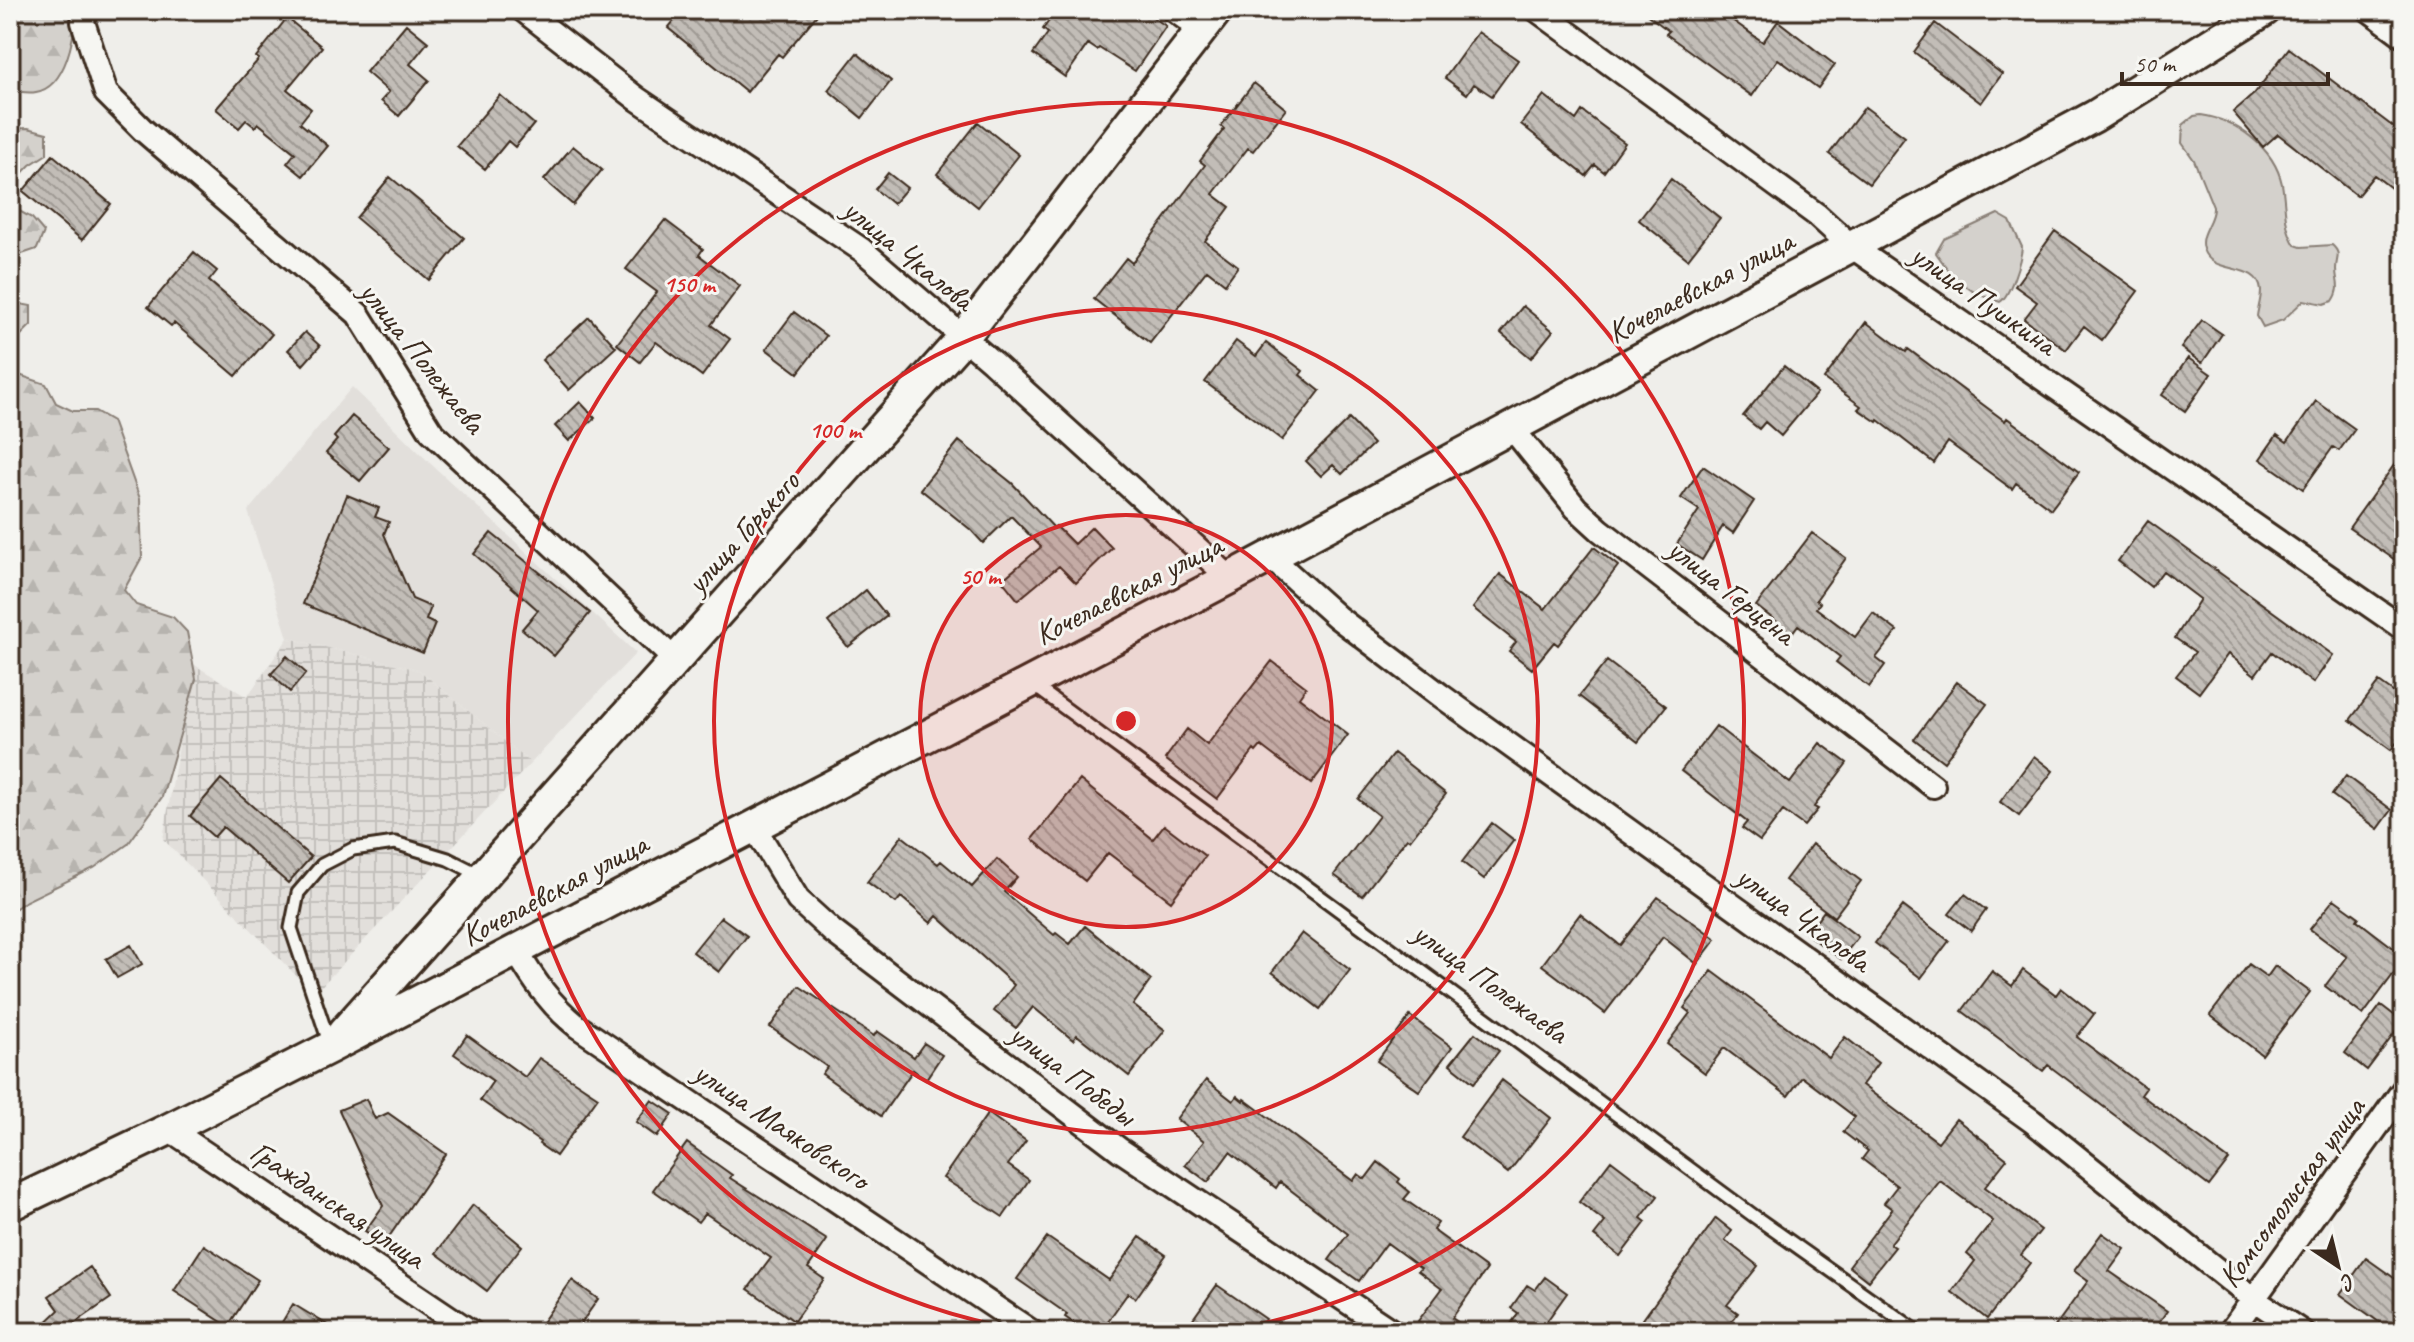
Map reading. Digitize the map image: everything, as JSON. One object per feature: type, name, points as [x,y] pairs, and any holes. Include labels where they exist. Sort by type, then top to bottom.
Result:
[{"type":"street","name":"улица Полежаева","points":[[85,10],[83,22],[106,93],[143,130],[358,314],[431,431],[676,661]]},
{"type":"street","name":"улица Чкалова","points":[[523,10],[636,98],[862,250],[1230,578]]},
{"type":"street","points":[[1174,10],[1210,20]]},
{"type":"street","name":"улица Пушкина","points":[[1537,10],[1817,215],[1851,246],[2404,629]]},
{"type":"street","name":"Кочелаевская улица","points":[[10,1205],[331,1047],[1230,578],[2095,116],[2265,10]]},
{"type":"street","points":[[2369,10],[2404,36]]},
{"type":"street","name":"улица Горького","points":[[331,1047],[962,339],[1210,20]]},
{"type":"street","name":"улица Герцена","points":[[1512,428],[1576,508],[1600,530],[1933,786]]},
{"type":"street","name":"улица Чкалова","points":[[1269,556],[1337,617],[1440,695],[2032,1121],[2253,1299],[2302,1332]]},
{"type":"street","name":"улица Победы","points":[[753,825],[798,900],[832,931],[1120,1150],[1393,1332]]},
{"type":"street","name":"улица Маяковского","points":[[516,950],[538,987],[577,1026],[1032,1332]]},
{"type":"street","name":"Комсомольская улица","points":[[2230,1332],[2404,1089]]},
{"type":"street","name":"Гражданская улица","points":[[169,1129],[471,1332]]},
{"type":"lane","name":"улица Полежаева","points":[[1028,681],[1741,1207],[1918,1332]]},
{"type":"lane","points":[[331,1047],[291,928],[298,893],[322,865],[353,849],[395,843],[448,859],[483,877]]},
{"type":"shaded area","points":[[352,387],[636,653],[531,763],[419,670],[288,638],[248,511]]},
{"type":"shaded area","points":[[288,638],[419,670],[531,763],[314,994],[163,839],[193,664],[247,697]]},
{"type":"green space","points":[[10,10],[77,10],[67,58],[55,81],[47,88],[33,93],[10,91]]},
{"type":"green space","points":[[2201,115],[2240,130],[2271,159],[2282,184],[2287,223],[2295,245],[2332,245],[2335,248],[2338,254],[2338,289],[2333,301],[2324,304],[2304,300],[2283,320],[2263,327],[2257,316],[2261,291],[2258,281],[2244,271],[2208,258],[2202,243],[2213,207],[2194,160],[2182,143],[2183,125],[2194,116]]},
{"type":"green space","points":[[28,128],[47,133],[47,154],[30,165],[10,186],[10,129]]},
{"type":"green space","points":[[10,206],[32,218],[44,232],[37,249],[10,258]]},
{"type":"green space","points":[[1998,214],[2010,221],[2022,247],[2011,285],[2000,302],[1977,294],[1954,278],[1936,253],[1944,239]]},
{"type":"green space","points":[[10,302],[31,306],[31,325],[10,346]]},
{"type":"green space","points":[[10,372],[46,384],[56,403],[73,411],[95,411],[112,421],[140,499],[142,557],[124,590],[136,605],[173,617],[187,632],[196,679],[162,797],[128,844],[94,868],[10,912]]},
{"type":"building","points":[[683,10],[821,10],[782,57],[778,54],[747,92],[668,28]]},
{"type":"building","points":[[1057,10],[1142,10],[1166,26],[1135,71],[1088,44],[1065,77],[1033,54],[1048,33],[1043,29]]},
{"type":"building","points":[[1641,10],[1718,10],[1763,42],[1778,21],[1835,65],[1818,88],[1778,59],[1752,96],[1666,34],[1669,31]]},
{"type":"building","points":[[287,18],[322,47],[287,89],[311,109],[300,123],[328,146],[303,176],[287,163],[295,153],[258,123],[255,127],[246,120],[239,128],[216,109],[259,59],[256,57]]},
{"type":"building","points":[[1935,23],[2002,74],[1981,103],[1914,52]]},
{"type":"building","points":[[406,24],[428,42],[410,64],[429,80],[399,116],[381,101],[389,92],[366,72]]},
{"type":"building","points":[[1478,32],[1518,60],[1492,96],[1474,84],[1467,94],[1445,78]]},
{"type":"building","points":[[2289,48],[2404,135],[2404,198],[2374,175],[2357,196],[2278,134],[2263,147],[2233,112],[2254,94]]},
{"type":"building","points":[[857,53],[891,81],[862,118],[828,90]]},
{"type":"building","points":[[1254,83],[1286,109],[1253,151],[1248,148],[1213,194],[1230,207],[1205,241],[1238,266],[1225,284],[1207,270],[1150,343],[1094,299],[1126,258],[1132,263],[1205,165],[1200,161],[1224,129],[1221,126]]},
{"type":"building","points":[[500,95],[534,124],[515,147],[508,141],[485,169],[457,146]]},
{"type":"building","points":[[1544,95],[1576,120],[1582,111],[1625,143],[1604,172],[1595,165],[1586,176],[1521,124]]},
{"type":"building","points":[[1865,107],[1905,137],[1869,184],[1829,154]]},
{"type":"building","points":[[978,122],[1019,155],[978,207],[937,174]]},
{"type":"building","points":[[573,146],[602,170],[573,205],[544,180]]},
{"type":"building","points":[[53,155],[111,204],[82,240],[23,191]]},
{"type":"building","points":[[888,173],[907,188],[893,204],[875,189]]},
{"type":"building","points":[[390,177],[464,238],[429,280],[356,218]]},
{"type":"building","points":[[1671,179],[1720,218],[1688,259],[1639,220]]},
{"type":"building","points":[[665,220],[703,249],[699,255],[740,286],[711,325],[730,339],[702,376],[656,342],[640,362],[617,344],[657,292],[626,269]]},
{"type":"building","points":[[2055,231],[2138,291],[2102,340],[2084,326],[2066,350],[2024,319],[2037,302],[2015,286]]},
{"type":"building","points":[[194,252],[217,271],[209,281],[272,334],[236,376],[174,323],[171,326],[148,307]]},
{"type":"building","points":[[1523,306],[1553,331],[1531,358],[1501,333]]},
{"type":"building","points":[[794,312],[826,336],[798,373],[766,349]]},
{"type":"building","points":[[589,317],[616,347],[569,390],[542,360]]},
{"type":"building","points":[[2202,320],[2222,334],[2202,363],[2181,348]]},
{"type":"building","points":[[1866,322],[2005,421],[2007,418],[2079,472],[2051,509],[2016,483],[2012,489],[1948,442],[1934,463],[1878,420],[1858,409],[1861,406],[1824,379]]},
{"type":"building","points":[[305,332],[320,346],[303,365],[288,350]]},
{"type":"building","points":[[1236,341],[1256,356],[1266,343],[1303,371],[1300,375],[1320,391],[1282,440],[1205,382]]},
{"type":"building","points":[[2188,358],[2211,374],[2185,411],[2162,395]]},
{"type":"building","points":[[1784,366],[1817,393],[1781,436],[1765,422],[1759,429],[1743,416]]},
{"type":"building","points":[[2316,401],[2355,429],[2339,451],[2333,447],[2303,489],[2260,459],[2277,435],[2287,442]]},
{"type":"building","points":[[580,402],[595,418],[569,441],[555,426]]},
{"type":"building","points":[[352,416],[389,447],[360,481],[326,453],[337,440],[334,437]]},
{"type":"building","points":[[1349,419],[1373,444],[1342,474],[1333,465],[1321,476],[1306,461]]},
{"type":"building","points":[[959,441],[1012,483],[1054,528],[1056,526],[1074,544],[1092,527],[1112,548],[1076,583],[1059,566],[1018,600],[1002,580],[1041,547],[1011,516],[983,543],[920,489]]},
{"type":"building","points":[[2404,451],[2404,548],[2395,560],[2349,528]]},
{"type":"building","points":[[1703,466],[1754,501],[1733,533],[1723,526],[1702,560],[1677,544],[1699,510],[1681,498]]},
{"type":"building","points":[[347,495],[379,508],[375,517],[389,522],[384,534],[412,599],[431,607],[426,620],[435,624],[423,653],[303,604]]},
{"type":"building","points":[[2148,521],[2333,655],[2313,683],[2272,652],[2255,675],[2228,654],[2199,693],[2176,676],[2195,652],[2175,638],[2200,599],[2163,571],[2151,587],[2118,561]]},
{"type":"building","points":[[491,533],[590,613],[554,656],[522,629],[538,610],[474,554]]},
{"type":"building","points":[[1812,533],[1846,558],[1816,600],[1820,603],[1816,608],[1855,637],[1873,613],[1897,631],[1876,658],[1885,665],[1869,687],[1836,662],[1840,657],[1798,625],[1792,633],[1756,606]]},
{"type":"building","points":[[1594,547],[1618,566],[1558,645],[1554,642],[1532,669],[1509,651],[1516,642],[1473,608],[1500,574],[1545,609]]},
{"type":"building","points":[[866,590],[887,616],[848,647],[828,622]]},
{"type":"building","points":[[287,656],[306,673],[290,692],[271,674]]},
{"type":"building","points":[[1272,661],[1306,687],[1299,697],[1348,735],[1311,784],[1261,746],[1256,752],[1254,750],[1217,799],[1165,759],[1187,729],[1207,745]]},
{"type":"building","points":[[1607,661],[1666,706],[1638,742],[1579,696]]},
{"type":"building","points":[[1957,682],[1987,704],[1944,762],[1914,739]]},
{"type":"building","points":[[2379,682],[2404,700],[2404,733],[2391,750],[2350,720]]},
{"type":"building","points":[[1716,726],[1790,783],[1820,743],[1847,763],[1814,807],[1818,809],[1804,826],[1783,811],[1760,841],[1742,828],[1747,822],[1681,771]]},
{"type":"building","points":[[1394,753],[1446,794],[1362,896],[1334,875],[1379,816],[1358,799]]},
{"type":"building","points":[[2034,756],[2053,771],[2019,816],[2000,802]]},
{"type":"building","points":[[2346,776],[2392,810],[2378,829],[2332,795]]},
{"type":"building","points":[[221,779],[311,857],[288,883],[223,827],[214,837],[190,816]]},
{"type":"building","points":[[1080,780],[1153,839],[1164,825],[1205,856],[1171,901],[1108,853],[1085,881],[1032,839]]},
{"type":"building","points":[[1492,823],[1514,840],[1484,879],[1462,862]]},
{"type":"building","points":[[902,836],[938,864],[941,861],[972,887],[997,859],[1017,877],[1004,892],[1054,935],[1056,933],[1070,944],[1085,926],[1151,980],[1133,1005],[1165,1030],[1129,1076],[1077,1035],[1073,1040],[1033,1007],[1016,1028],[994,1011],[1014,985],[937,916],[931,923],[901,897],[896,903],[867,882]]},
{"type":"building","points":[[1812,844],[1861,881],[1834,917],[1785,880]]},
{"type":"building","points":[[1965,894],[1986,910],[1971,931],[1949,914]]},
{"type":"building","points":[[1658,897],[1716,939],[1697,964],[1663,937],[1605,1013],[1542,965],[1580,914],[1620,945]]},
{"type":"building","points":[[2334,899],[2404,956],[2363,1015],[2325,986],[2347,957],[2310,929]]},
{"type":"building","points":[[1903,906],[1949,941],[1921,978],[1875,943]]},
{"type":"building","points":[[1824,911],[1858,937],[1841,959],[1807,934]]},
{"type":"building","points":[[721,917],[747,936],[719,972],[693,952]]},
{"type":"building","points":[[1302,933],[1350,970],[1320,1009],[1272,972]]},
{"type":"building","points":[[131,945],[142,964],[117,978],[106,959]]},
{"type":"building","points":[[2249,964],[2267,977],[2275,966],[2310,992],[2262,1055],[2210,1015]]},
{"type":"building","points":[[2023,970],[2056,995],[2061,988],[2094,1014],[2077,1037],[2146,1088],[2141,1095],[2229,1160],[2209,1186],[2048,1065],[2043,1071],[1962,1011],[1992,971],[2012,986]]},
{"type":"building","points":[[1712,971],[1829,1058],[1845,1037],[1878,1063],[1862,1085],[1938,1142],[1956,1119],[2007,1159],[1985,1187],[2041,1230],[2021,1255],[2030,1263],[1987,1319],[1952,1292],[1975,1261],[1967,1254],[1993,1221],[1940,1181],[1890,1244],[1895,1247],[1868,1281],[1849,1266],[1892,1209],[1884,1203],[1897,1186],[1862,1159],[1868,1151],[1843,1132],[1855,1117],[1802,1077],[1788,1096],[1724,1048],[1705,1073],[1667,1044],[1690,1013],[1684,1008]]},
{"type":"building","points":[[799,986],[874,1036],[877,1031],[914,1057],[924,1043],[942,1055],[926,1079],[913,1070],[881,1116],[822,1074],[827,1067],[770,1027]]},
{"type":"building","points":[[2381,1005],[2403,1022],[2367,1070],[2345,1053]]},
{"type":"building","points":[[1410,1016],[1452,1047],[1419,1091],[1377,1061]]},
{"type":"building","points":[[1475,1033],[1499,1051],[1474,1083],[1450,1064]]},
{"type":"building","points":[[467,1035],[525,1077],[539,1058],[598,1097],[556,1156],[480,1100],[493,1081],[454,1054]]},
{"type":"building","points":[[1206,1080],[1233,1101],[1237,1096],[1244,1099],[1353,1181],[1358,1174],[1365,1179],[1378,1162],[1400,1179],[1398,1182],[1410,1192],[1404,1199],[1438,1223],[1433,1230],[1487,1269],[1452,1318],[1472,1332],[1433,1332],[1418,1321],[1442,1289],[1418,1271],[1421,1268],[1387,1243],[1359,1281],[1329,1260],[1348,1234],[1280,1182],[1276,1188],[1230,1152],[1208,1182],[1185,1165],[1204,1141],[1176,1119]]},
{"type":"building","points":[[1502,1080],[1551,1118],[1508,1173],[1460,1137]]},
{"type":"building","points":[[366,1099],[375,1119],[388,1113],[446,1154],[384,1244],[365,1231],[383,1206],[339,1110]]},
{"type":"building","points":[[652,1100],[673,1114],[657,1137],[636,1122]]},
{"type":"building","points":[[988,1113],[1026,1141],[1008,1165],[1029,1180],[1003,1217],[943,1178]]},
{"type":"building","points":[[687,1143],[732,1175],[730,1178],[827,1240],[808,1268],[824,1279],[794,1321],[748,1289],[771,1258],[705,1213],[698,1222],[653,1190]]},
{"type":"building","points":[[1611,1160],[1658,1196],[1641,1218],[1646,1222],[1620,1256],[1594,1236],[1605,1222],[1579,1202]]},
{"type":"building","points":[[473,1205],[522,1246],[487,1291],[436,1253]]},
{"type":"building","points":[[1716,1218],[1732,1231],[1725,1240],[1758,1266],[1727,1305],[1738,1313],[1724,1332],[1655,1332],[1641,1322]]},
{"type":"building","points":[[2102,1233],[2125,1249],[2109,1271],[2167,1311],[2152,1332],[2051,1332],[2088,1281],[2074,1271]]},
{"type":"building","points":[[1047,1237],[1109,1280],[1140,1237],[1166,1255],[1136,1298],[1128,1293],[1100,1332],[1086,1332],[1065,1317],[1067,1314],[1017,1279]]},
{"type":"building","points":[[204,1245],[258,1280],[228,1326],[174,1291]]},
{"type":"building","points":[[2366,1258],[2404,1285],[2404,1332],[2383,1325],[2340,1294]]},
{"type":"building","points":[[90,1267],[111,1298],[62,1332],[36,1332],[59,1310],[49,1296]]},
{"type":"building","points":[[1545,1277],[1567,1293],[1539,1332],[1523,1332],[1511,1324],[1518,1313],[1511,1308],[1527,1285],[1535,1290]]},
{"type":"building","points":[[572,1280],[598,1299],[575,1332],[552,1332],[541,1324]]},
{"type":"building","points":[[1217,1285],[1266,1319],[1257,1332],[1204,1332],[1190,1323]]},
{"type":"building","points":[[293,1304],[339,1332],[276,1332]]}]
